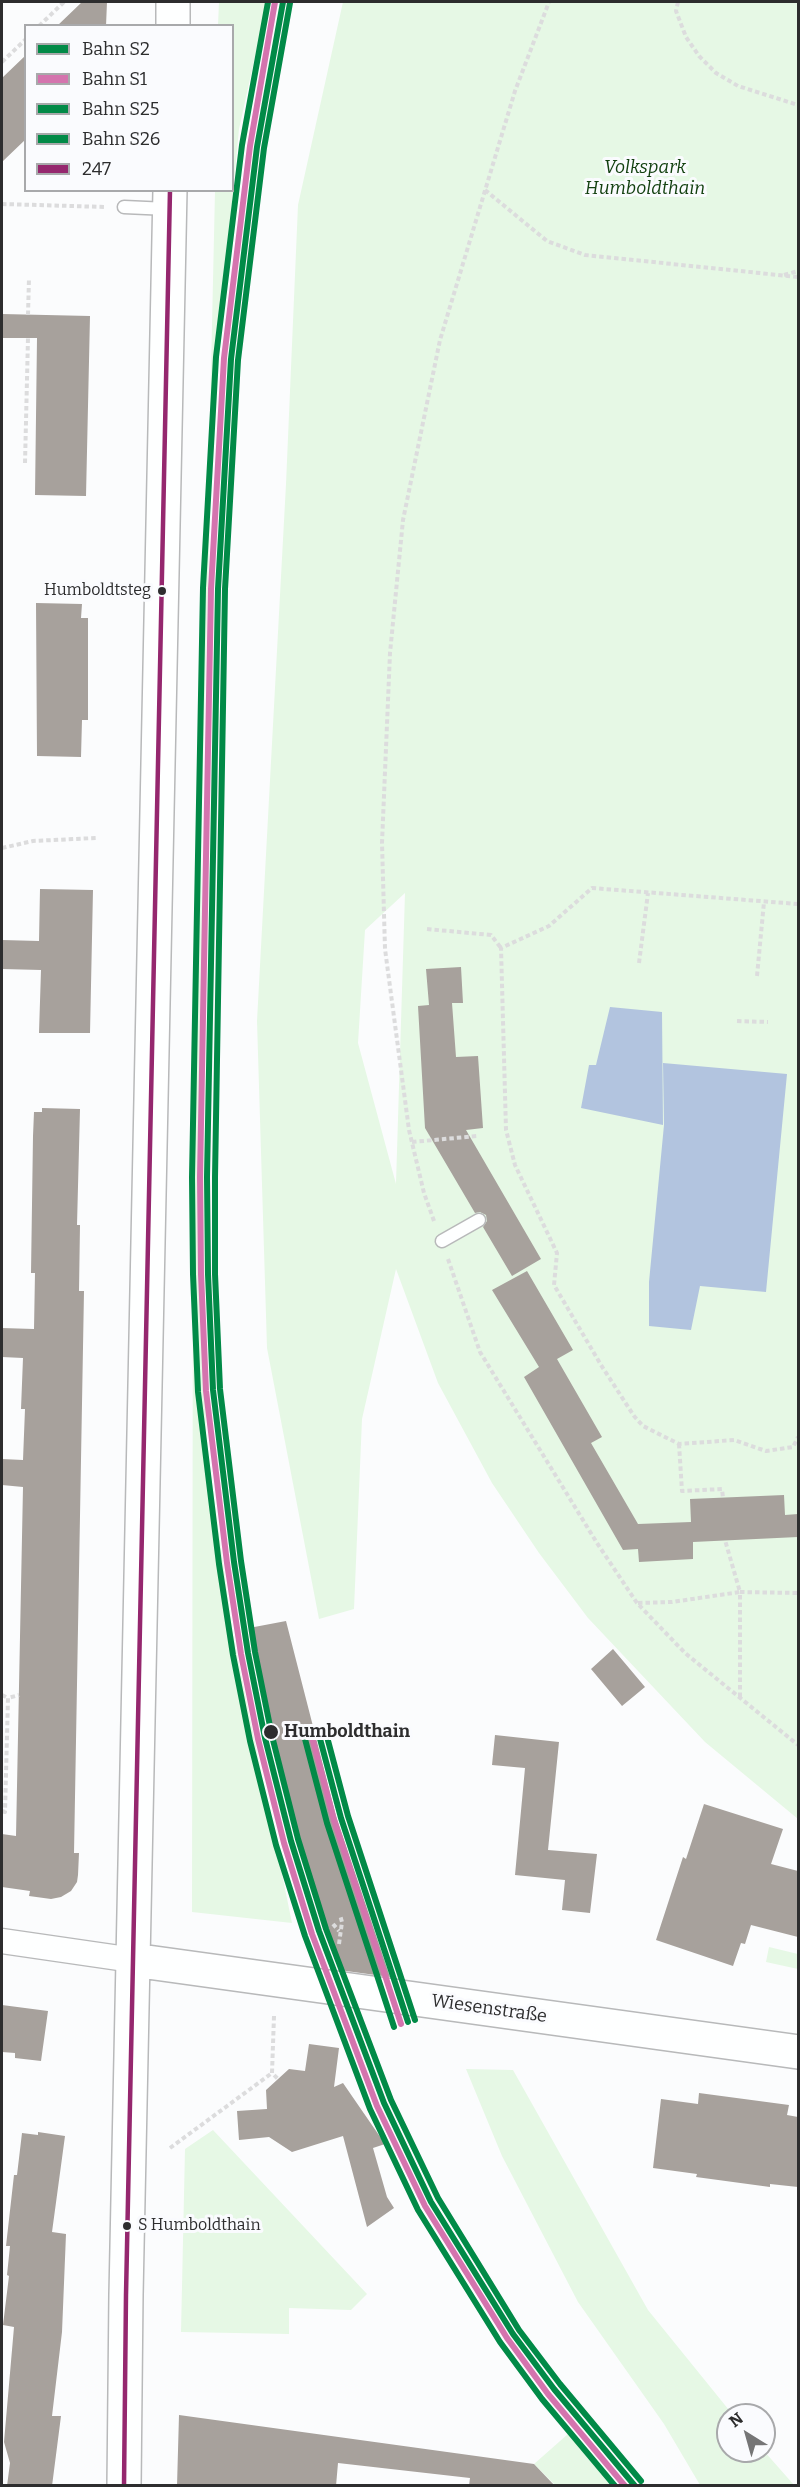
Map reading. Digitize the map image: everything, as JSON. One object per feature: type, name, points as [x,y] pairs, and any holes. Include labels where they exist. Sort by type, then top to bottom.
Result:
[{"type":"street","points":[[172,24],[173,2]]},
{"type":"street","points":[[124,2486],[170,200]]},
{"type":"street","name":"Wiesenstraße","points":[[2,1941],[798,2052]]},
{"type":"lane","points":[[124,207],[170,200]]},
{"type":"lane","points":[[442,1241],[479,1220]]},
{"type":"path","points":[[41,24],[64,2]]},
{"type":"path","points":[[549,2],[515,92],[440,340],[403,520],[390,653],[382,843],[385,949],[411,1142],[424,1193],[480,1352],[597,1543],[637,1603],[685,1653],[798,1745]]},
{"type":"path","points":[[678,2],[676,11],[686,37],[699,56],[716,73],[738,86],[798,105]]},
{"type":"path","points":[[2,62],[24,41]]},
{"type":"path","points":[[485,190],[548,241],[585,255],[798,277]]},
{"type":"path","points":[[2,204],[124,207]]},
{"type":"path","points":[[781,277],[798,271]]},
{"type":"path","points":[[28,315],[29,278]]},
{"type":"path","points":[[26,463],[28,338]]},
{"type":"path","points":[[2,849],[33,841],[96,838]]},
{"type":"path","points":[[501,948],[549,926],[592,888],[798,904]]},
{"type":"path","points":[[639,963],[648,893]]},
{"type":"path","points":[[756,976],[764,902]]},
{"type":"path","points":[[427,929],[491,935],[501,948],[507,1130],[515,1165],[557,1253],[554,1285],[634,1416],[643,1426],[679,1444],[734,1440],[766,1451],[793,1447],[798,1437]]},
{"type":"path","points":[[737,1021],[768,1022]]},
{"type":"path","points":[[411,1142],[477,1136]]},
{"type":"path","points":[[679,1444],[682,1491],[722,1489],[723,1498]]},
{"type":"path","points":[[725,1540],[740,1592],[740,1698]]},
{"type":"path","points":[[637,1603],[672,1602],[740,1592],[798,1593]]},
{"type":"path","points":[[2,1695],[8,1698],[19,1695]]},
{"type":"path","points":[[2,1811],[5,1812],[8,1698]]},
{"type":"path","points":[[339,1944],[342,1922],[340,1915]]},
{"type":"path","points":[[333,1924],[339,1931]]},
{"type":"path","points":[[274,2016],[272,2073],[278,2079]]},
{"type":"path","points":[[170,2148],[272,2073]]},
{"type":"green space","points":[[219,2],[267,2],[239,129],[234,182],[234,24],[218,24]]},
{"type":"green space","name":"Volkspark Humboldthain","points":[[343,2],[798,2],[798,1819],[705,1742],[588,1618],[539,1553],[492,1483],[438,1383],[396,1269],[362,1419],[354,1609],[319,1619],[267,1348],[257,1021],[286,484],[298,205]],"holes":[[[405,893],[396,1184],[358,1043],[365,930]]]},
{"type":"green space","points":[[215,192],[233,192],[213,405],[201,837],[206,1441],[233,1635],[292,1923],[192,1912],[193,1176]]},
{"type":"green space","points":[[769,1947],[798,1954],[798,1969],[766,1962]]},
{"type":"green space","points":[[466,2069],[513,2070],[648,2310],[723,2403],[716,2403],[716,2463],[775,2463],[794,2485],[700,2485],[664,2424],[578,2302],[502,2156]]},
{"type":"green space","points":[[213,2130],[367,2294],[351,2310],[289,2308],[289,2334],[181,2332],[185,2149]]},
{"type":"green space","points":[[568,2434],[610,2485],[555,2485],[534,2464]]},
{"type":"water","points":[[610,1007],[662,1012],[663,1125],[581,1108],[589,1065],[596,1065]]},
{"type":"water","points":[[663,1063],[787,1074],[766,1292],[700,1286],[691,1330],[649,1326],[649,1282],[664,1125]]},
{"type":"building","points":[[82,2],[107,2],[106,24],[59,24]]},
{"type":"building","points":[[24,57],[24,141],[2,162],[2,78]]},
{"type":"building","points":[[2,314],[90,316],[86,496],[35,495],[37,338],[2,338]]},
{"type":"building","points":[[36,603],[82,604],[81,618],[88,618],[88,720],[82,720],[81,757],[37,756]]},
{"type":"building","points":[[40,889],[93,890],[90,1033],[39,1033],[41,970],[2,969],[2,940],[39,941]]},
{"type":"building","points":[[461,967],[463,1003],[452,1003],[456,1057],[478,1056],[483,1128],[466,1130],[541,1259],[512,1276],[483,1227],[487,1221],[486,1215],[480,1212],[475,1213],[425,1128],[418,1006],[429,1005],[426,969]]},
{"type":"building","points":[[42,1108],[80,1109],[77,1225],[80,1225],[79,1291],[84,1291],[74,1853],[79,1853],[78,1875],[77,1882],[71,1891],[61,1897],[51,1899],[29,1896],[30,1891],[2,1887],[2,1834],[16,1836],[23,1487],[2,1485],[2,1459],[23,1460],[25,1409],[21,1409],[23,1358],[2,1357],[2,1328],[34,1329],[35,1273],[31,1273],[33,1136],[34,1112],[42,1112]]},
{"type":"building","points":[[527,1271],[573,1350],[557,1359],[602,1437],[591,1443],[638,1524],[691,1522],[690,1499],[784,1495],[785,1515],[798,1514],[798,1537],[693,1542],[693,1559],[639,1562],[638,1549],[623,1550],[524,1377],[539,1367],[492,1290]]},
{"type":"building","points":[[286,1621],[336,1816],[390,1977],[339,1970],[310,1884],[283,1789],[249,1628]]},
{"type":"building","points":[[613,1649],[645,1687],[622,1706],[591,1669]]},
{"type":"building","points":[[495,1735],[559,1742],[548,1850],[597,1854],[590,1913],[562,1910],[565,1880],[515,1875],[525,1768],[492,1765]]},
{"type":"building","points":[[704,1804],[783,1829],[771,1864],[798,1871],[798,1937],[751,1925],[745,1944],[741,1943],[733,1966],[656,1940],[683,1857],[686,1859]]},
{"type":"building","points":[[2,2005],[48,2011],[41,2061],[15,2058],[15,2053],[2,2052]]},
{"type":"building","points":[[309,2044],[339,2048],[334,2087],[343,2083],[385,2144],[373,2148],[387,2197],[394,2208],[367,2227],[343,2136],[292,2152],[269,2137],[239,2140],[237,2111],[267,2109],[266,2090],[289,2069],[305,2071]]},
{"type":"building","points":[[699,2093],[789,2105],[787,2115],[798,2117],[798,2187],[770,2184],[770,2187],[696,2177],[697,2174],[653,2168],[661,2099],[698,2104]]},
{"type":"building","points":[[38,2132],[65,2136],[52,2232],[66,2234],[62,2332],[52,2416],[61,2416],[52,2486],[7,2486],[10,2463],[4,2442],[14,2327],[3,2325],[9,2276],[7,2275],[10,2246],[6,2246],[14,2175],[17,2175],[22,2133],[38,2135]]},
{"type":"building","points":[[179,2415],[534,2464],[555,2486],[469,2486],[470,2478],[338,2463],[336,2486],[177,2486]]},
{"type":"rail line","name":"S26","points":[[268,2],[242,145],[216,357],[203,588],[192,1177],[193,1274],[198,1392],[219,1564],[233,1655],[250,1741],[276,1845],[305,1936],[370,2109],[418,2210],[500,2342],[542,2399],[615,2486]]},
{"type":"rail line","name":"S1","points":[[275,2],[250,146],[224,358],[211,589],[200,1177],[201,1274],[206,1391],[227,1563],[241,1654],[258,1739],[284,1843],[312,1934],[377,2106],[425,2206],[507,2338],[548,2394],[625,2486]]},
{"type":"rail line","name":"S2","points":[[283,2],[257,147],[231,359],[218,589],[207,1177],[208,1274],[213,1390],[234,1562],[248,1653],[265,1738],[291,1841],[319,1931],[384,2103],[431,2202],[513,2334],[554,2389],[635,2486]]},
{"type":"rail line","name":"S25","points":[[290,3],[264,148],[238,360],[225,589],[215,1274],[220,1389],[241,1561],[255,1652],[272,1736],[298,1839],[326,1929],[391,2100],[438,2198],[519,2330],[560,2384],[641,2481]]},
{"type":"rail line","name":"S25","points":[[326,1733],[348,1816],[415,2020]]},
{"type":"rail line","name":"S2","points":[[319,1735],[341,1818],[408,2022]]},
{"type":"rail line","name":"S1","points":[[312,1737],[334,1820],[401,2024]]},
{"type":"rail line","name":"S26","points":[[305,1739],[327,1823],[394,2027]]},
{"type":"transit line","name":"247","points":[[124,2486],[126,2294],[170,192]]},
{"type":"place","name":"Humboldtsteg","points":[[162,591]]},
{"type":"place","name":"Humboldthain","points":[[271,1732]]},
{"type":"place","name":"S Humboldthain","points":[[127,2226]]}]
